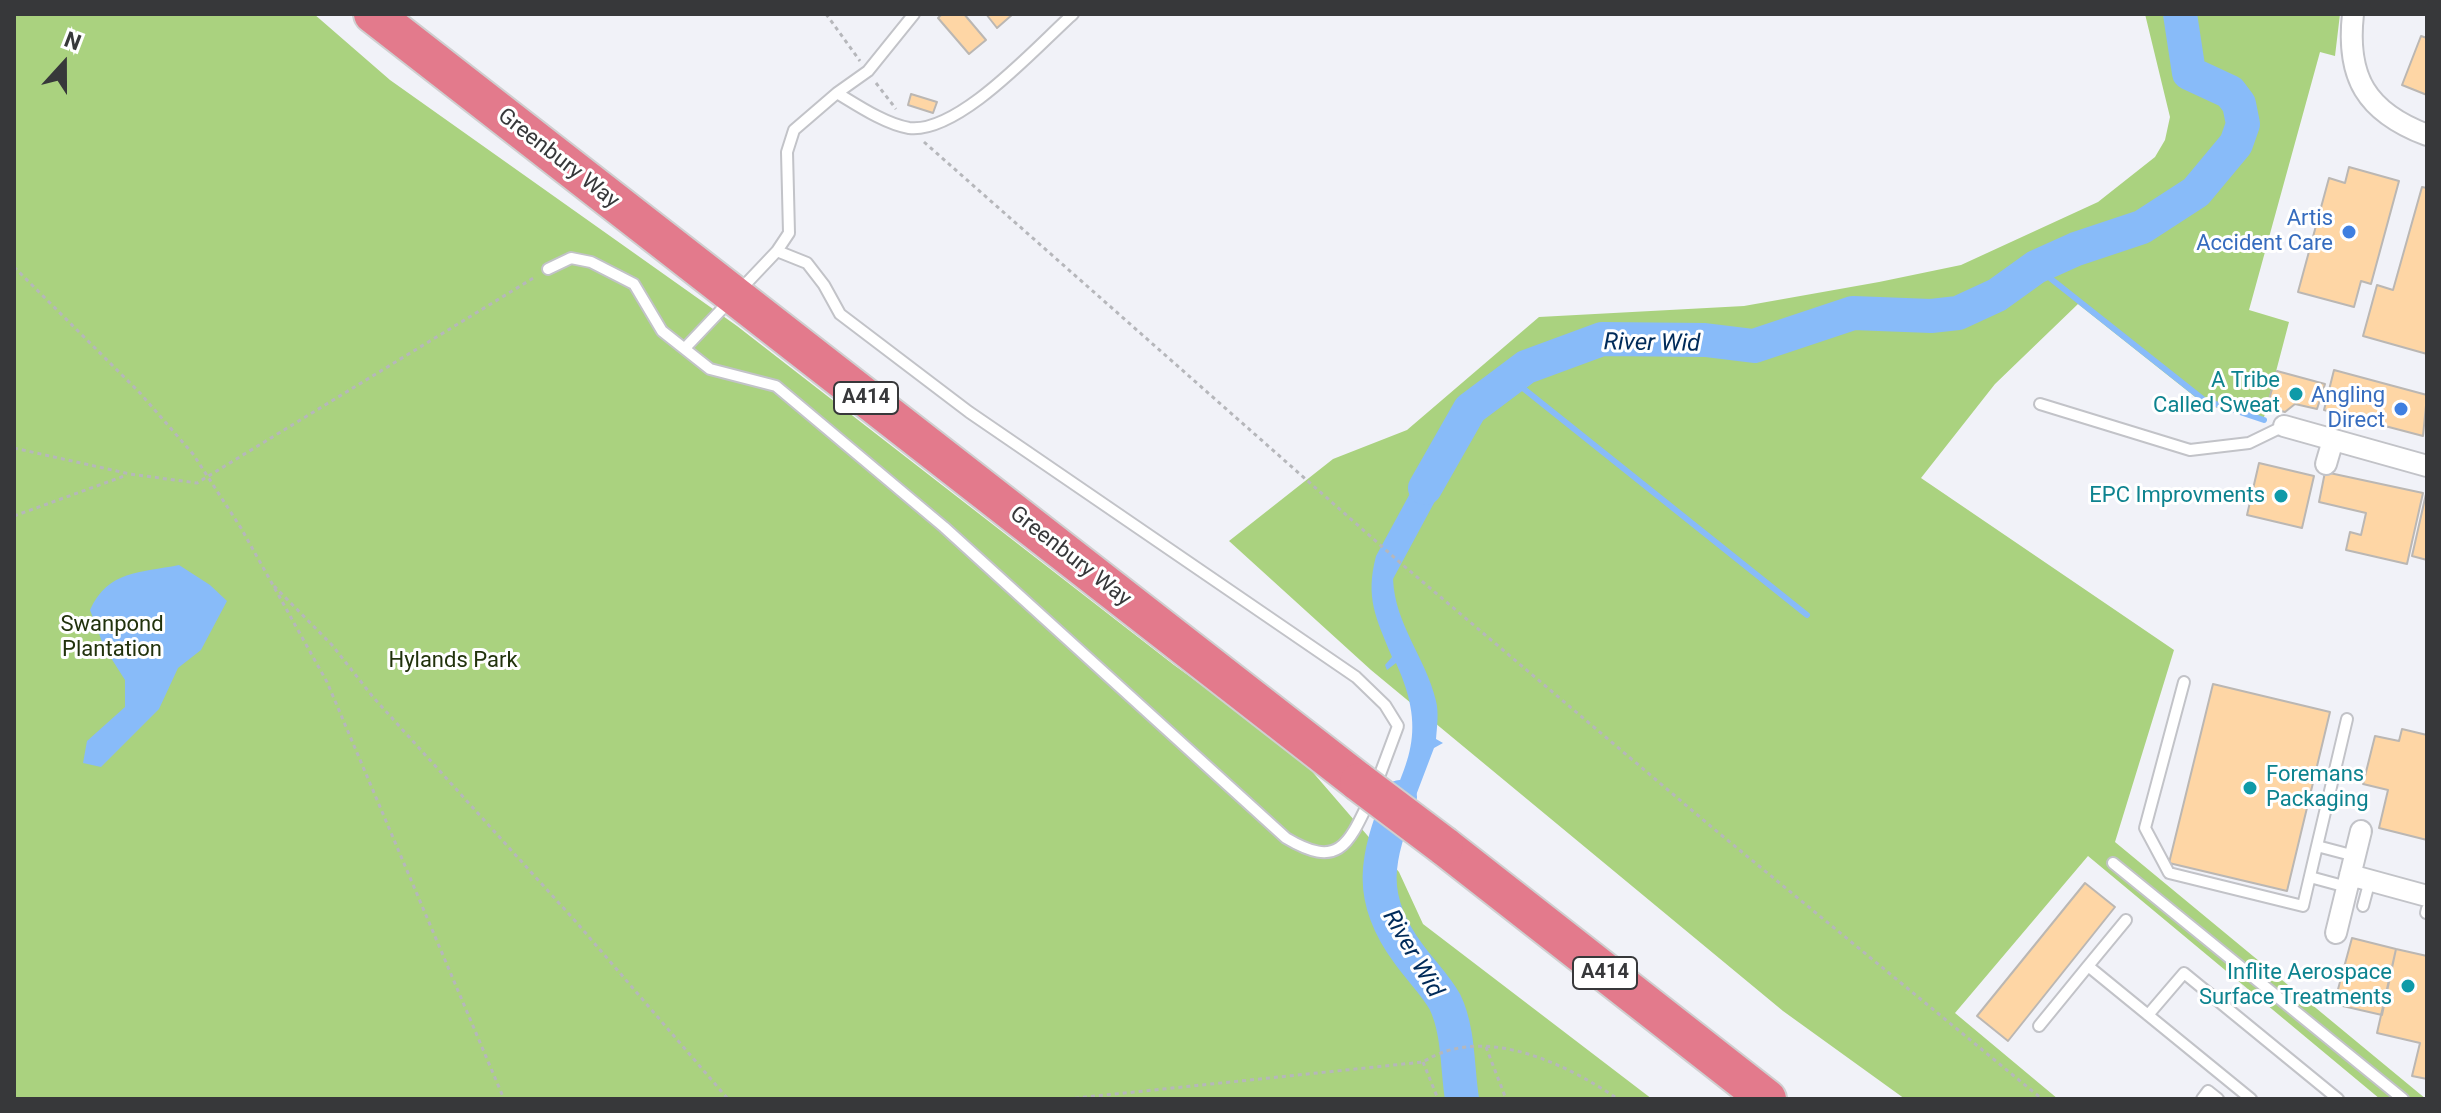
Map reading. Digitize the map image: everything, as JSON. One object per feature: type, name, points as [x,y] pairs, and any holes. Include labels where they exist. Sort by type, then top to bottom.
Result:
[{"type":"highway","name":"Greenbury Way","points":[[373,14],[1767,1099]]},
{"type":"street","points":[[2353,14],[2351,52],[2359,95],[2393,126],[2427,135]]},
{"type":"street","points":[[2284,426],[2425,463]]},
{"type":"street","points":[[2326,464],[2333,440]]},
{"type":"street","points":[[2336,933],[2356,874],[2361,831]]},
{"type":"street","points":[[2356,874],[2427,896]]},
{"type":"lane","points":[[686,347],[736,297],[789,233],[787,152],[794,130],[868,71],[914,14]]},
{"type":"lane","points":[[837,93],[909,128],[956,118],[975,105],[1073,14]]},
{"type":"lane","points":[[548,269],[571,258],[612,271],[634,284],[662,331],[710,369],[776,386],[944,527],[1286,838],[1311,853],[1328,853],[1344,845],[1356,833],[1398,726],[1385,705],[1345,669],[969,412],[840,314],[807,263],[777,251]]},
{"type":"lane","points":[[2040,404],[2190,450],[2249,443],[2284,426]]},
{"type":"lane","points":[[2184,682],[2145,828],[2169,873],[2303,906],[2347,719]]},
{"type":"lane","points":[[2317,846],[2356,874],[2363,906]]},
{"type":"lane","points":[[2113,863],[2403,1099]]},
{"type":"lane","points":[[2310,877],[2356,874]]},
{"type":"lane","points":[[2039,1026],[2126,920]]},
{"type":"lane","points":[[2088,966],[2251,1099]]},
{"type":"lane","points":[[2148,1015],[2184,973],[2338,1099]]},
{"type":"lane","points":[[2202,1099],[2208,1091],[2218,1099]]},
{"type":"path","points":[[909,128],[948,166],[1306,476],[1404,566],[1714,829],[2042,1099]]},
{"type":"path","points":[[14,267],[140,393],[193,454],[269,580],[327,682],[504,1099]]},
{"type":"path","points":[[14,448],[130,474],[197,483],[548,269]]},
{"type":"path","points":[[14,516],[130,474]]},
{"type":"path","points":[[269,580],[332,645],[373,697],[587,935],[728,1099]]},
{"type":"path","points":[[1484,1045],[1506,1099]]},
{"type":"path","points":[[1067,1099],[1423,1062],[1436,1053],[1484,1045],[1530,1056],[1581,1074],[1618,1099]]},
{"type":"path","points":[[1423,1062],[1438,1099]]},
{"type":"green space","name":"Hylands Park","points":[[14,14],[314,14],[390,80],[737,326],[1174,665],[1297,754],[1399,872],[1423,924],[1652,1099],[14,1099]]},
{"type":"green space","points":[[2145,14],[2340,14],[2335,56],[2320,52],[2249,310],[2289,322],[2263,421],[2204,404],[2078,304],[1995,384],[1921,478],[2174,650],[2115,842],[2426,1099],[2380,1099],[2088,856],[1955,1013],[2058,1099],[1905,1099],[1783,1011],[1371,670],[1229,541],[1333,459],[1407,430],[1539,317],[1744,306],[1879,282],[1961,265],[2098,202],[2155,157],[2165,140],[2170,117]]},
{"type":"water","points":[[1438,442],[1461,453],[1393,579],[1399,611],[1436,701],[1436,739],[1443,743],[1434,748],[1396,848],[1376,835],[1410,751],[1411,712],[1396,663],[1387,670],[1385,665],[1392,657],[1374,608],[1373,571],[1376,556]]},
{"type":"water","points":[[179,565],[210,585],[227,601],[201,650],[178,668],[159,709],[101,767],[83,763],[87,741],[125,707],[125,680],[104,647],[90,610],[97,597],[116,580],[138,572]]},
{"type":"building","points":[[942,14],[964,14],[986,40],[969,54],[938,18]]},
{"type":"building","points":[[986,14],[1013,14],[997,28]]},
{"type":"building","points":[[2421,36],[2427,38],[2427,95],[2402,85]]},
{"type":"building","points":[[911,94],[937,102],[933,113],[908,105]]},
{"type":"building","name":"Artis Accident Care","points":[[2349,167],[2399,181],[2371,284],[2361,281],[2354,307],[2298,292],[2329,178],[2345,183]]},
{"type":"building","points":[[2422,187],[2427,188],[2427,354],[2363,336],[2377,285],[2393,290]]},
{"type":"building","points":[[2334,370],[2427,395],[2423,436],[2324,410]]},
{"type":"building","name":"A Tribe Called Sweat","points":[[2277,371],[2325,384],[2317,409],[2295,404],[2285,412],[2267,407]]},
{"type":"building","name":"EPC Improvments","points":[[2259,463],[2314,476],[2302,528],[2247,515]]},
{"type":"building","points":[[2325,472],[2423,493],[2407,564],[2346,550],[2350,532],[2361,535],[2366,513],[2319,502]]},
{"type":"building","points":[[2427,494],[2427,560],[2412,556]]},
{"type":"building","name":"Foremans Packaging","points":[[2213,684],[2330,712],[2287,891],[2169,863]]},
{"type":"building","points":[[2402,729],[2427,735],[2427,840],[2379,828],[2388,790],[2363,784],[2375,736],[2399,741]]},
{"type":"building","points":[[2085,883],[2115,907],[2008,1041],[1977,1016]]},
{"type":"building","points":[[2352,938],[2396,949],[2382,1015],[2334,1004]]},
{"type":"building","name":"Inflite Aerospace Surface Treatments","points":[[2396,949],[2427,956],[2427,1079],[2412,1076],[2420,1043],[2377,1033]]},
{"type":"waterway","name":"River Wid","points":[[1425,488],[1470,409],[1526,367],[1602,339],[1705,340],[1754,346],[1853,313],[1931,316],[1958,313],[1997,295],[2036,267],[2076,249],[2142,227],[2196,192],[2236,144],[2243,124],[2239,104],[2230,92],[2189,73],[2180,14]]},
{"type":"waterway","points":[[2036,267],[2204,400],[2264,420]]},
{"type":"waterway","points":[[1509,377],[1807,615]]},
{"type":"waterway","name":"River Wid","points":[[1400,797],[1381,858],[1381,895],[1395,932],[1441,995],[1450,1013],[1462,1099]]},
{"type":"place","name":"Artis Accident Care","points":[[2349,232]]},
{"type":"place","name":"A Tribe Called Sweat","points":[[2296,394]]},
{"type":"place","name":"Angling Direct","points":[[2401,409]]},
{"type":"place","name":"EPC Improvments","points":[[2281,496]]},
{"type":"place","name":"Foremans Packaging","points":[[2250,788]]},
{"type":"place","name":"Inflite Aerospace Surface Treatments","points":[[2408,986]]},
{"type":"park label","name":"Swanpond Plantation","points":[[112,638]]}]
